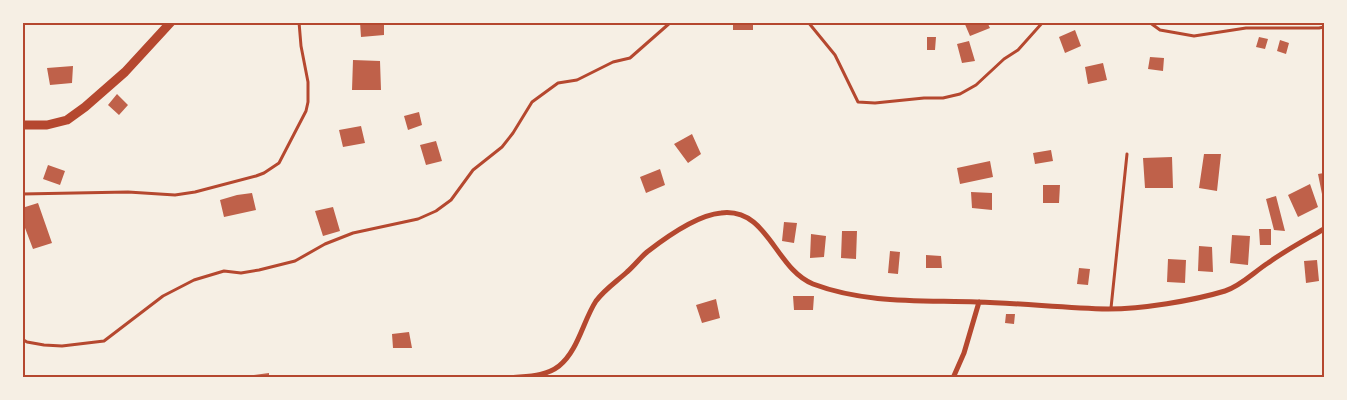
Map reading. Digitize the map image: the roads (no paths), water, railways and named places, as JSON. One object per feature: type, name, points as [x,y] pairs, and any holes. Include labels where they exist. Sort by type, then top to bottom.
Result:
[{"type":"main road","points":[[22,125],[47,125],[66,120],[92,102],[125,72],[171,22]]},
{"type":"street","points":[[509,378],[545,374],[558,367],[569,355],[596,302],[611,284],[647,252],[691,223],[704,216],[724,212],[748,218],[762,230],[797,276],[812,283],[855,295],[877,299],[1111,309],[1158,304],[1226,290],[1244,281],[1297,244],[1324,229]]},
{"type":"street","points":[[953,378],[964,353],[979,302]]},
{"type":"lane","points":[[22,194],[128,192],[175,195],[195,192],[256,176],[272,169],[279,163],[306,111],[308,82],[301,46],[299,22]]},
{"type":"lane","points":[[22,339],[27,342],[44,345],[62,346],[104,340],[163,296],[194,280],[224,271],[241,273],[295,260],[325,244],[353,233],[418,219],[436,211],[451,200],[473,170],[502,147],[532,102],[558,83],[577,80],[613,62],[630,58],[671,22]]},
{"type":"lane","points":[[808,22],[835,55],[858,102],[875,103],[942,98],[960,94],[976,85],[1004,59],[1018,50],[1043,22]]},
{"type":"lane","points":[[1149,22],[1160,30],[1194,36],[1246,28],[1319,28],[1324,26]]},
{"type":"lane","points":[[1111,309],[1127,154]]}]
